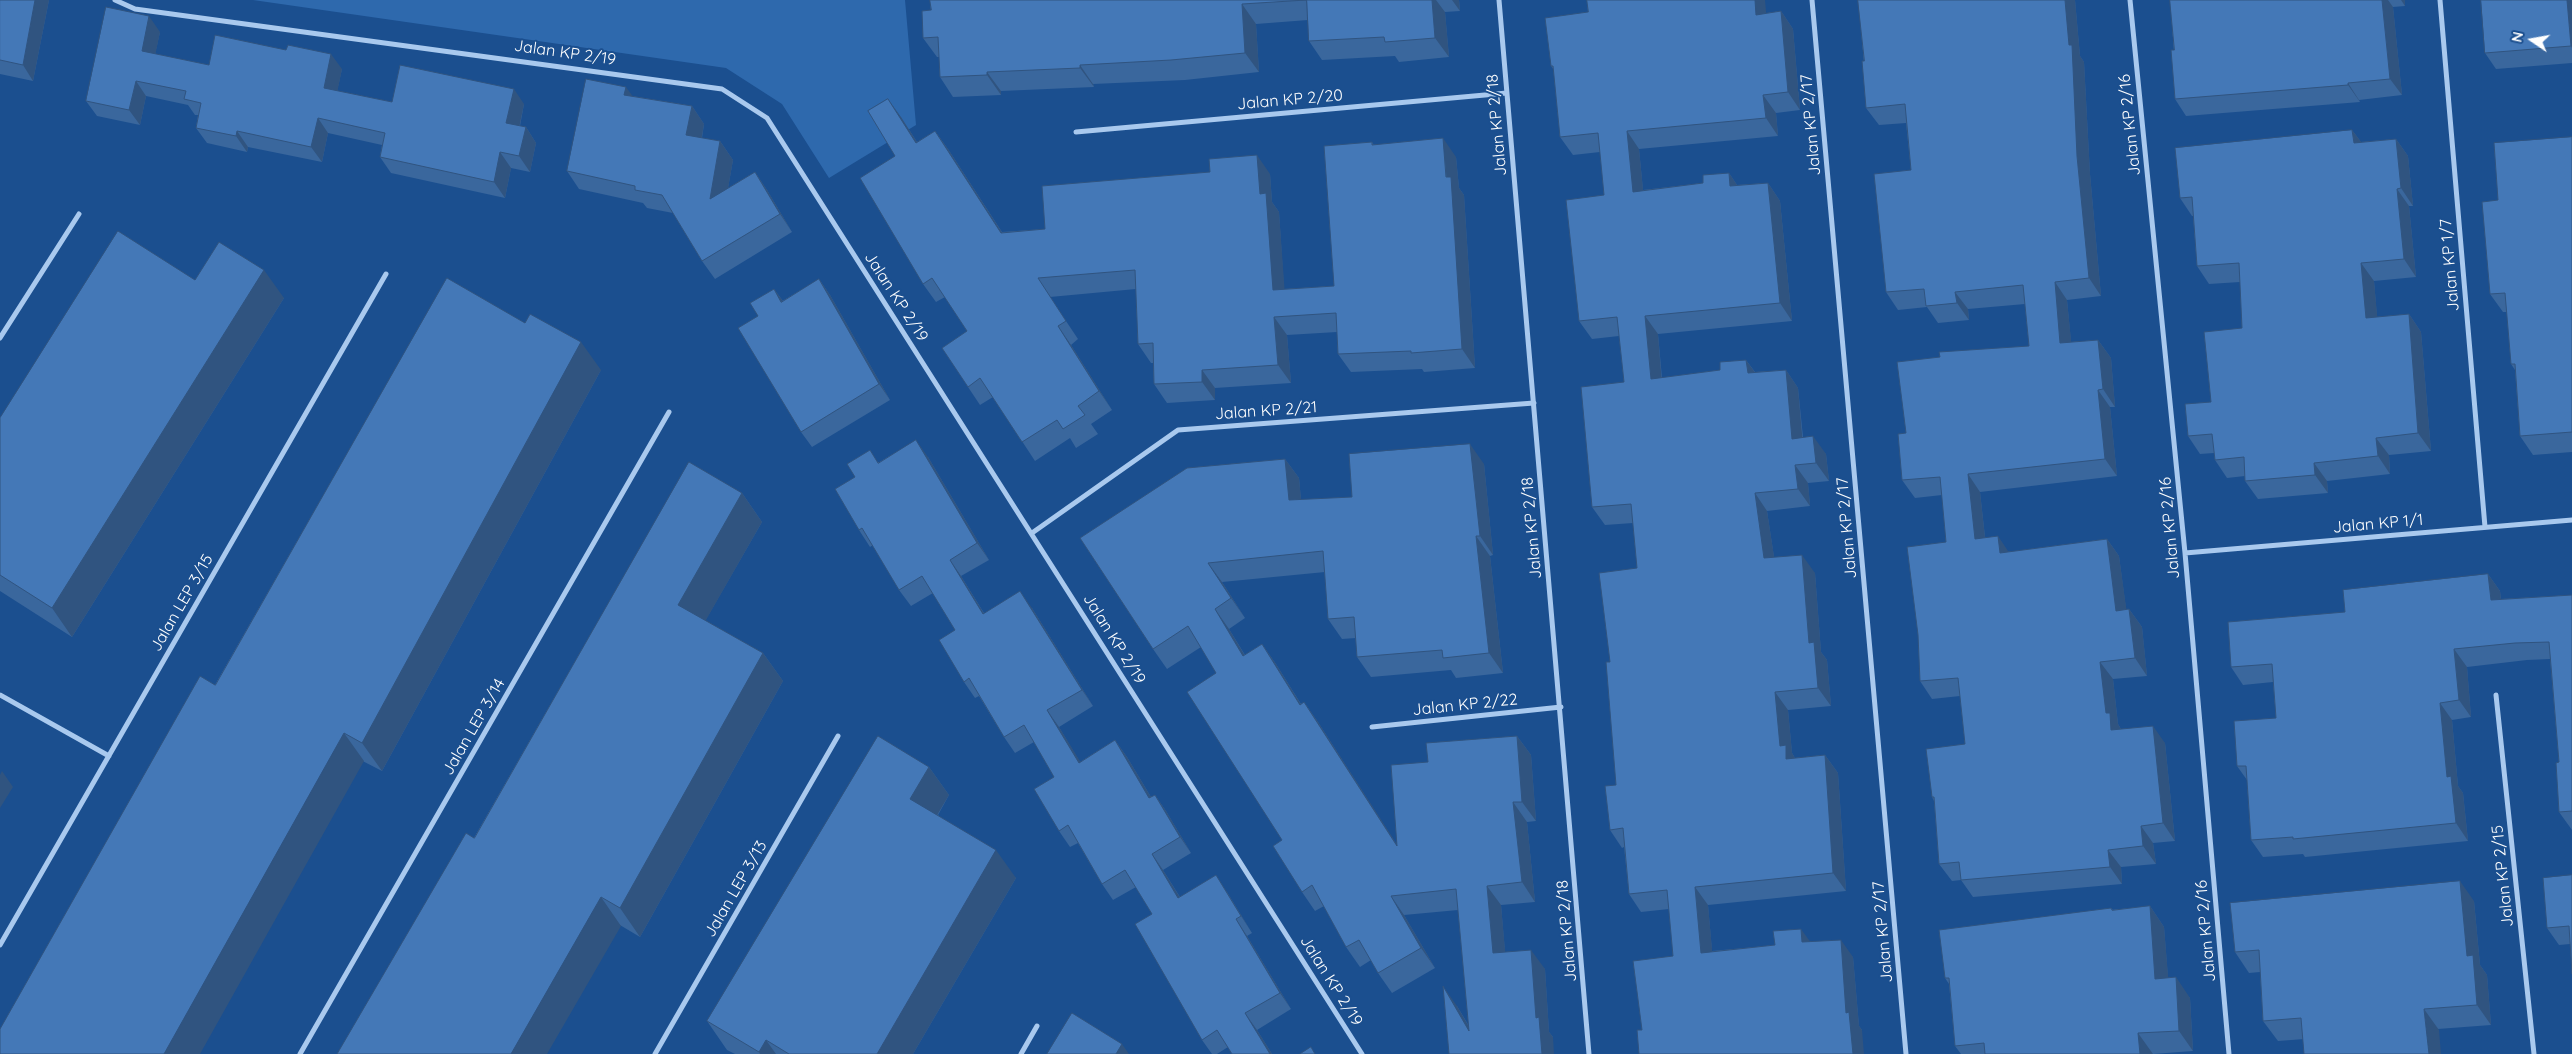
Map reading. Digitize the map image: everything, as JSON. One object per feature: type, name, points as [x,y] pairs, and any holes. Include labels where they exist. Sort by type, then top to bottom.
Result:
[{"type":"street","name":"Jalan KP 2/19","points":[[115,0],[135,9],[675,81],[722,89],[767,118],[1362,1054]]},
{"type":"street","name":"Jalan KP 2/18","points":[[1499,0],[1561,707],[1589,1054]]},
{"type":"street","name":"Jalan KP 2/17","points":[[1812,0],[1906,1054]]},
{"type":"street","name":"Jalan KP 2/16","points":[[2130,0],[2186,553],[2229,1054]]},
{"type":"street","name":"Jalan KP 1/7","points":[[2440,0],[2485,527]]},
{"type":"street","name":"Jalan KP 2/20","points":[[1076,132],[1507,93]]},
{"type":"street","points":[[0,338],[79,214]]},
{"type":"street","name":"Jalan LEP 3/15","points":[[0,945],[386,274]]},
{"type":"street","name":"Jalan KP 2/21","points":[[1032,533],[1178,430],[1534,403]]},
{"type":"street","name":"Jalan LEP 3/14","points":[[300,1054],[669,412]]},
{"type":"street","name":"Jalan KP 1/1","points":[[2186,553],[2572,520]]},
{"type":"street","name":"Jalan KP 2/15","points":[[2496,694],[2534,1054]]},
{"type":"street","points":[[0,695],[109,756]]},
{"type":"street","name":"Jalan KP 2/22","points":[[1372,727],[1561,707]]},
{"type":"street","name":"Jalan LEP 3/13","points":[[655,1054],[838,736]]},
{"type":"street","points":[[1021,1054],[1037,1026]]},
{"type":"shaded area","points":[[253,0],[905,0],[916,125],[829,178],[782,104],[726,68]]},
{"type":"building","points":[[0,0],[35,0],[23,65],[0,60]]},
{"type":"building","points":[[930,0],[1306,0],[1242,4],[1245,53],[1171,60],[1080,65],[1080,68],[987,72],[987,75],[940,77],[938,37],[923,38],[922,11],[931,10]]},
{"type":"building","points":[[1307,0],[1432,0],[1435,38],[1385,42],[1384,37],[1309,41]]},
{"type":"building","points":[[1587,0],[1755,0],[1756,15],[1781,11],[1788,92],[1763,95],[1766,118],[1627,131],[1633,192],[1703,183],[1703,175],[1729,173],[1730,186],[1768,183],[1780,303],[1645,316],[1651,379],[1720,370],[1720,362],[1746,360],[1748,373],[1786,370],[1792,439],[1813,436],[1816,463],[1795,465],[1798,489],[1755,493],[1764,558],[1802,555],[1809,643],[1814,642],[1818,688],[1775,692],[1780,746],[1786,745],[1786,759],[1825,755],[1833,873],[1695,887],[1701,953],[1775,945],[1773,931],[1801,929],[1802,942],[1841,940],[1846,1013],[1849,1012],[1853,1054],[1639,1054],[1637,1030],[1642,1030],[1633,961],[1673,956],[1667,890],[1629,894],[1623,828],[1610,830],[1605,786],[1616,785],[1606,662],[1610,662],[1599,573],[1637,568],[1631,504],[1592,507],[1581,387],[1624,382],[1617,317],[1579,321],[1566,200],[1604,195],[1598,133],[1560,137],[1553,66],[1551,66],[1545,18],[1588,12]]},
{"type":"building","points":[[1858,0],[2065,0],[2069,45],[2072,45],[2077,156],[2089,278],[2055,282],[2060,343],[2098,340],[2103,389],[2098,390],[2105,459],[1968,474],[1975,539],[1998,536],[2000,553],[2107,539],[2116,611],[2129,609],[2135,658],[2100,662],[2106,713],[2110,713],[2111,730],[2153,726],[2163,823],[2141,826],[2143,846],[2108,850],[2110,867],[1961,880],[1959,862],[1939,864],[1934,797],[1932,797],[1926,749],[1965,744],[1958,678],[1920,681],[1918,635],[1907,547],[1946,542],[1940,477],[1902,480],[1898,434],[1906,433],[1897,362],[1940,357],[1939,352],[2029,346],[2023,285],[1955,292],[1957,303],[1926,306],[1924,289],[1886,292],[1874,174],[1911,170],[1905,104],[1866,108]]},
{"type":"building","points":[[2170,0],[2382,0],[2390,79],[2348,83],[2348,85],[2175,99],[2171,50],[2174,50]]},
{"type":"building","points":[[2481,0],[2567,0],[2571,46],[2485,53]]},
{"type":"building","points":[[106,7],[149,16],[142,51],[209,65],[215,35],[286,50],[288,45],[331,54],[324,88],[392,102],[400,65],[514,89],[506,123],[526,127],[519,156],[500,152],[494,182],[380,157],[385,133],[318,118],[311,147],[237,131],[236,136],[196,128],[201,103],[184,99],[186,91],[136,81],[129,110],[86,101]]},
{"type":"building","points":[[586,79],[626,87],[624,95],[692,106],[686,135],[720,141],[710,199],[755,172],[780,214],[702,261],[662,195],[635,190],[635,186],[567,171]]},
{"type":"building","points":[[888,99],[916,143],[935,131],[1001,233],[1045,229],[1042,186],[1210,172],[1209,159],[1257,155],[1260,194],[1266,193],[1273,290],[1334,286],[1324,146],[1372,142],[1372,145],[1443,138],[1446,177],[1451,177],[1462,349],[1411,353],[1411,351],[1338,354],[1336,313],[1274,317],[1278,365],[1202,370],[1202,382],[1154,384],[1153,343],[1138,344],[1135,270],[1038,278],[1066,321],[1058,326],[1099,391],[1078,406],[1085,415],[1063,429],[1057,420],[1022,442],[980,378],[968,387],[942,348],[967,331],[932,278],[923,284],[860,178],[895,156],[868,111]]},
{"type":"building","points":[[2352,130],[2354,143],[2396,139],[2401,188],[2397,189],[2404,259],[2361,263],[2366,318],[2409,314],[2418,433],[2376,438],[2378,456],[2314,463],[2315,475],[2245,481],[2244,457],[2215,460],[2212,434],[2188,436],[2185,404],[2211,402],[2204,332],[2242,328],[2239,263],[2197,266],[2192,197],[2180,198],[2175,148]]},
{"type":"building","points":[[2572,137],[2572,432],[2520,436],[2515,364],[2511,364],[2505,293],[2490,294],[2482,202],[2498,200],[2494,143]]},
{"type":"building","points":[[118,231],[195,280],[219,242],[264,270],[52,608],[0,575],[0,418]]},
{"type":"building","points":[[447,278],[525,323],[530,314],[581,342],[362,743],[344,733],[164,1054],[0,1054],[0,1029],[200,676],[215,685]]},
{"type":"building","points":[[819,279],[879,384],[801,432],[738,328],[758,316],[750,303],[774,289],[781,302]]},
{"type":"building","points":[[916,440],[977,543],[950,560],[983,614],[1020,591],[1082,690],[1047,710],[1079,763],[1115,740],[1149,798],[1155,795],[1180,837],[1152,854],[1178,898],[1216,875],[1241,916],[1236,919],[1280,993],[1245,1013],[1270,1054],[1232,1054],[1217,1030],[1202,1040],[1135,924],[1152,914],[1125,870],[1102,884],[1068,825],[1059,831],[1034,789],[1054,777],[1024,725],[1004,737],[969,678],[964,682],[939,640],[955,630],[922,576],[899,590],[862,528],[859,530],[835,489],[855,477],[847,464],[870,450],[878,463]]},
{"type":"building","points":[[1470,444],[1480,536],[1476,536],[1489,653],[1443,658],[1442,650],[1357,657],[1354,617],[1328,619],[1323,551],[1208,563],[1231,598],[1215,609],[1243,656],[1262,644],[1300,705],[1304,702],[1397,846],[1391,765],[1428,762],[1426,743],[1517,736],[1522,802],[1513,802],[1522,882],[1487,886],[1493,953],[1531,950],[1536,1018],[1539,1017],[1542,1054],[1449,1054],[1443,986],[1469,1031],[1456,889],[1391,896],[1421,948],[1378,973],[1359,940],[1346,947],[1312,885],[1302,892],[1273,846],[1282,840],[1187,692],[1216,673],[1188,626],[1153,649],[1080,538],[1187,468],[1285,459],[1289,500],[1352,497],[1349,454]]},
{"type":"building","points":[[689,462],[742,493],[678,605],[763,653],[620,908],[601,897],[511,1054],[337,1054],[466,833],[474,838]]},
{"type":"building","points":[[2488,574],[2491,600],[2572,595],[2572,811],[2559,812],[2556,763],[2559,762],[2549,642],[2515,643],[2454,649],[2459,700],[2440,703],[2447,777],[2451,776],[2456,823],[2293,839],[2293,837],[2251,840],[2246,766],[2237,766],[2234,721],[2276,718],[2272,664],[2231,667],[2228,622],[2345,612],[2343,590]]},
{"type":"building","points":[[878,736],[929,767],[910,799],[996,850],[877,1054],[789,1054],[766,1040],[759,1052],[707,1021]]},
{"type":"building","points":[[2572,875],[2572,974],[2569,926],[2547,928],[2543,878]]},
{"type":"building","points":[[2460,881],[2467,956],[2473,955],[2477,1005],[2424,1009],[2429,1054],[2304,1054],[2301,1018],[2263,1021],[2259,950],[2235,952],[2230,903]]},
{"type":"building","points":[[2150,906],[2155,979],[2176,977],[2179,1031],[2138,1033],[2140,1054],[1985,1054],[1984,1043],[1955,1046],[1949,978],[1945,978],[1939,930],[2111,908],[2112,910]]},
{"type":"building","points":[[1072,1013],[1122,1044],[1116,1054],[1047,1054]]},
{"type":"building","points":[[1311,1047],[1315,1054],[1300,1054]]}]
